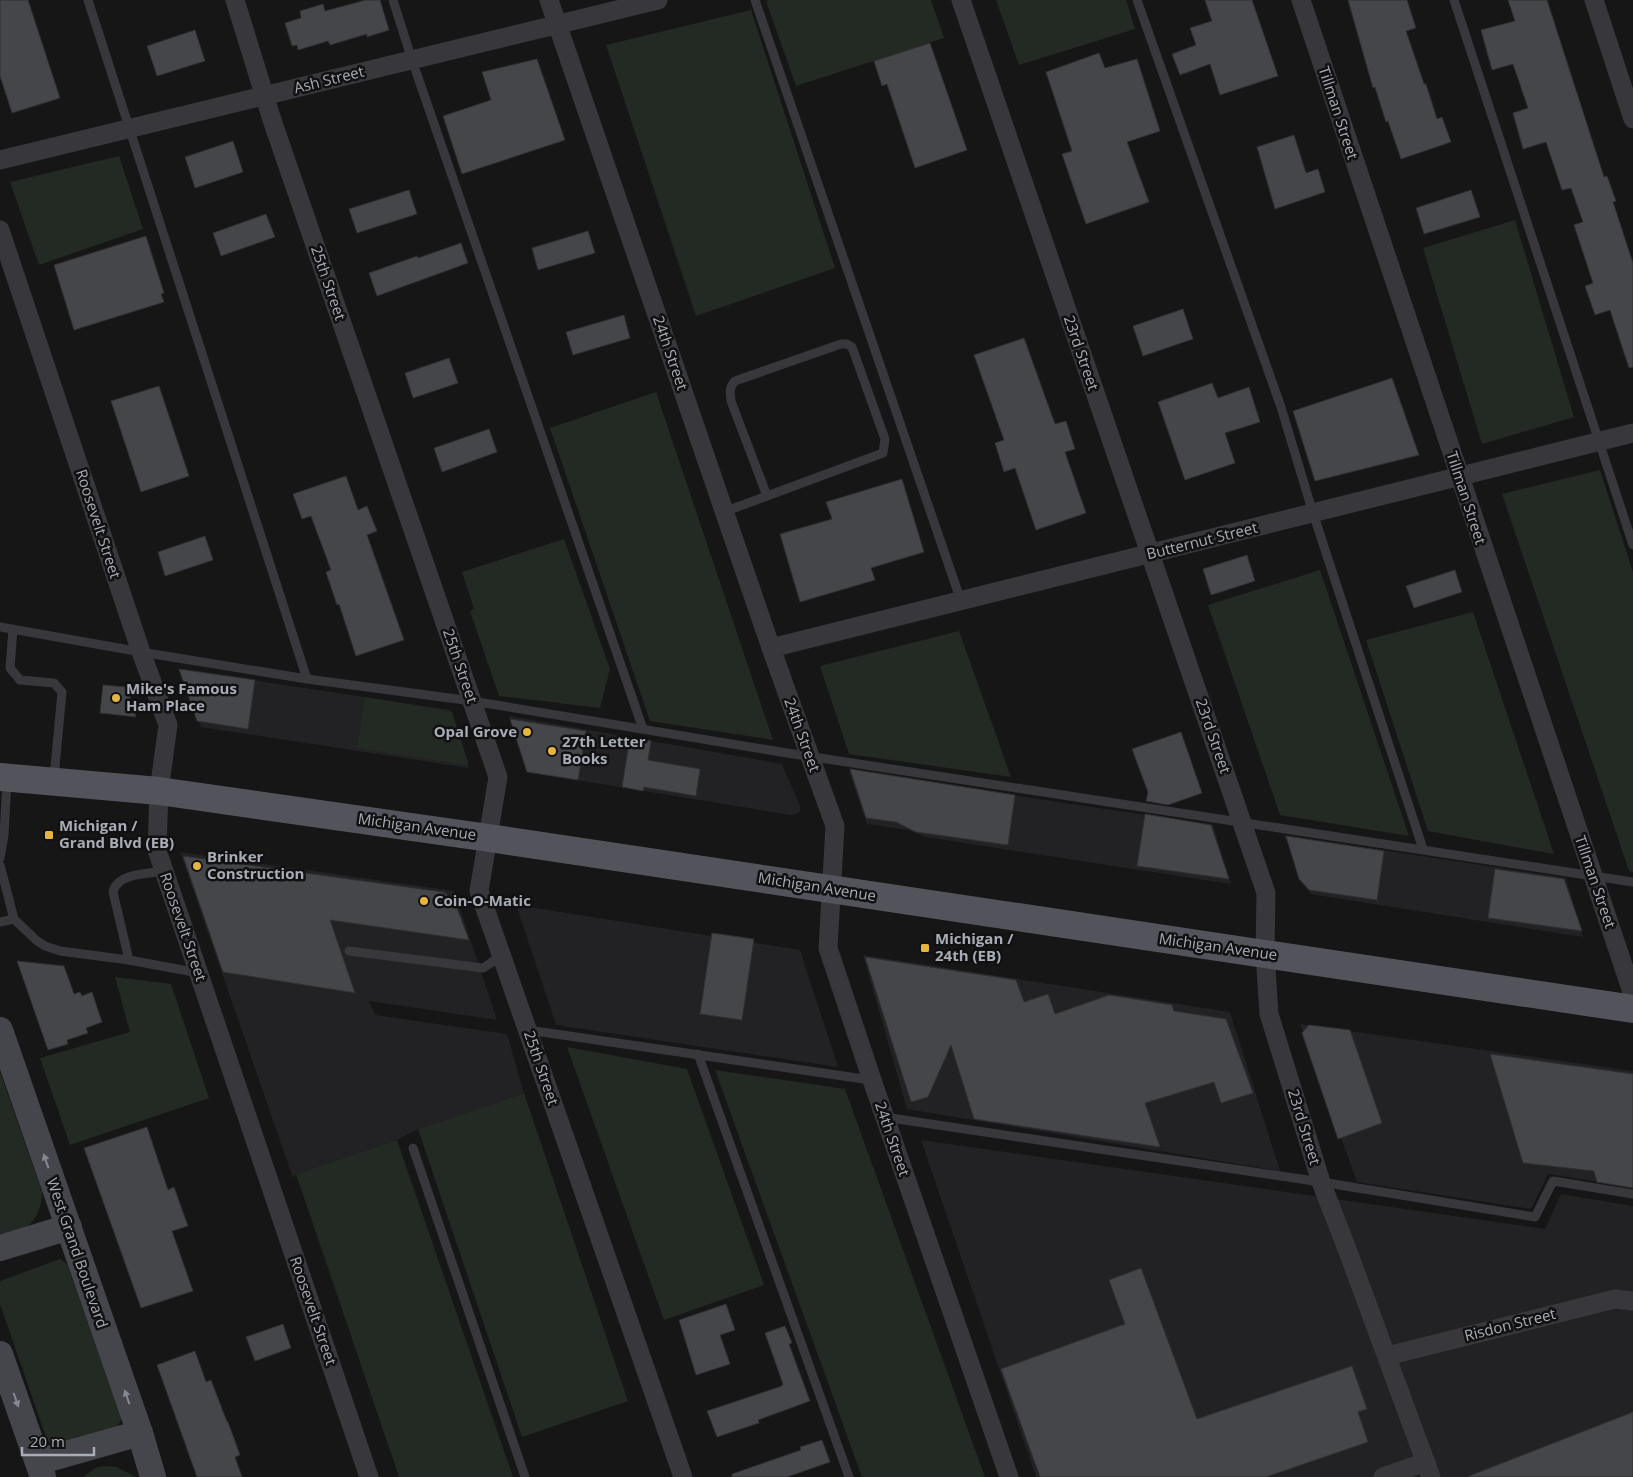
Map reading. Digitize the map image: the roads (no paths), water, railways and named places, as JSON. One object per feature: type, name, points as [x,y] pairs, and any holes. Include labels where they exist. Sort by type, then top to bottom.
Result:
[{"type":"main road","name":"Michigan Avenue","points":[[4,777],[159,791],[489,838],[1633,1009]]},
{"type":"street","name":"25th Street","points":[[235,0],[264,96],[498,778],[479,891],[683,1477]]},
{"type":"street","name":"24th Street","points":[[549,0],[724,512],[834,826],[828,948],[884,1117],[1009,1477]]},
{"type":"street","name":"Ash Street","points":[[0,160],[658,0]]},
{"type":"street","name":"23rd Street","points":[[961,0],[1266,893],[1265,954],[1269,1014],[1321,1182],[1429,1469]]},
{"type":"street","name":"Tillman Street","points":[[1301,0],[1633,995]]},
{"type":"street","points":[[1594,0],[1633,119]]},
{"type":"street","name":"Roosevelt Street","points":[[0,230],[141,652],[168,725],[159,791],[157,850],[369,1477]]},
{"type":"street","name":"Butternut Street","points":[[771,648],[1633,433]]},
{"type":"street","name":"West Grand Boulevard","points":[[1,1033],[140,1432],[153,1477]]},
{"type":"street","points":[[0,1248],[68,1227]]},
{"type":"street","name":"Risdon Street","points":[[1387,1356],[1615,1299],[1633,1301]]},
{"type":"street","points":[[0,1354],[40,1470],[140,1432]]},
{"type":"street","points":[[1383,1477],[1429,1469]]},
{"type":"lane","points":[[88,0],[308,679]]},
{"type":"lane","points":[[393,0],[643,729]]},
{"type":"lane","points":[[756,0],[961,601]]},
{"type":"lane","points":[[1137,0],[1281,407],[1313,513],[1423,849]]},
{"type":"lane","points":[[1454,0],[1633,544]]},
{"type":"lane","points":[[724,512],[883,453],[885,439],[852,347],[848,344],[841,344],[735,381],[731,385],[731,401],[767,496]]},
{"type":"lane","points":[[0,627],[308,679],[472,701],[809,756],[1633,882]]},
{"type":"lane","points":[[13,629],[10,668],[20,680],[54,683],[62,692],[54,781]]},
{"type":"lane","points":[[0,858],[4,835],[4,777]]},
{"type":"lane","points":[[0,865],[14,919],[36,940],[52,948],[76,953],[129,960],[199,973]]},
{"type":"lane","points":[[129,960],[113,892],[114,887],[123,879],[164,871]]},
{"type":"lane","points":[[0,922],[14,919]]},
{"type":"lane","points":[[349,951],[483,968],[501,956]]},
{"type":"lane","points":[[528,1030],[872,1080]]},
{"type":"lane","points":[[698,1054],[849,1477]]},
{"type":"lane","points":[[884,1117],[1321,1182],[1535,1217],[1553,1182],[1633,1194]]},
{"type":"lane","points":[[413,1148],[525,1477]]},
{"type":"place","name":"Mike's Famous Ham Place","points":[[116,698]]},
{"type":"place","name":"Opal Grove","points":[[527,732]]},
{"type":"place","name":"27th Letter Books","points":[[552,751]]},
{"type":"place","name":"Michigan / Grand Blvd (EB)","points":[[49,835]]},
{"type":"place","name":"Brinker Construction","points":[[197,866]]},
{"type":"place","name":"Coin-O-Matic","points":[[424,901]]},
{"type":"place","name":"Michigan / 24th (EB)","points":[[925,948]]}]
